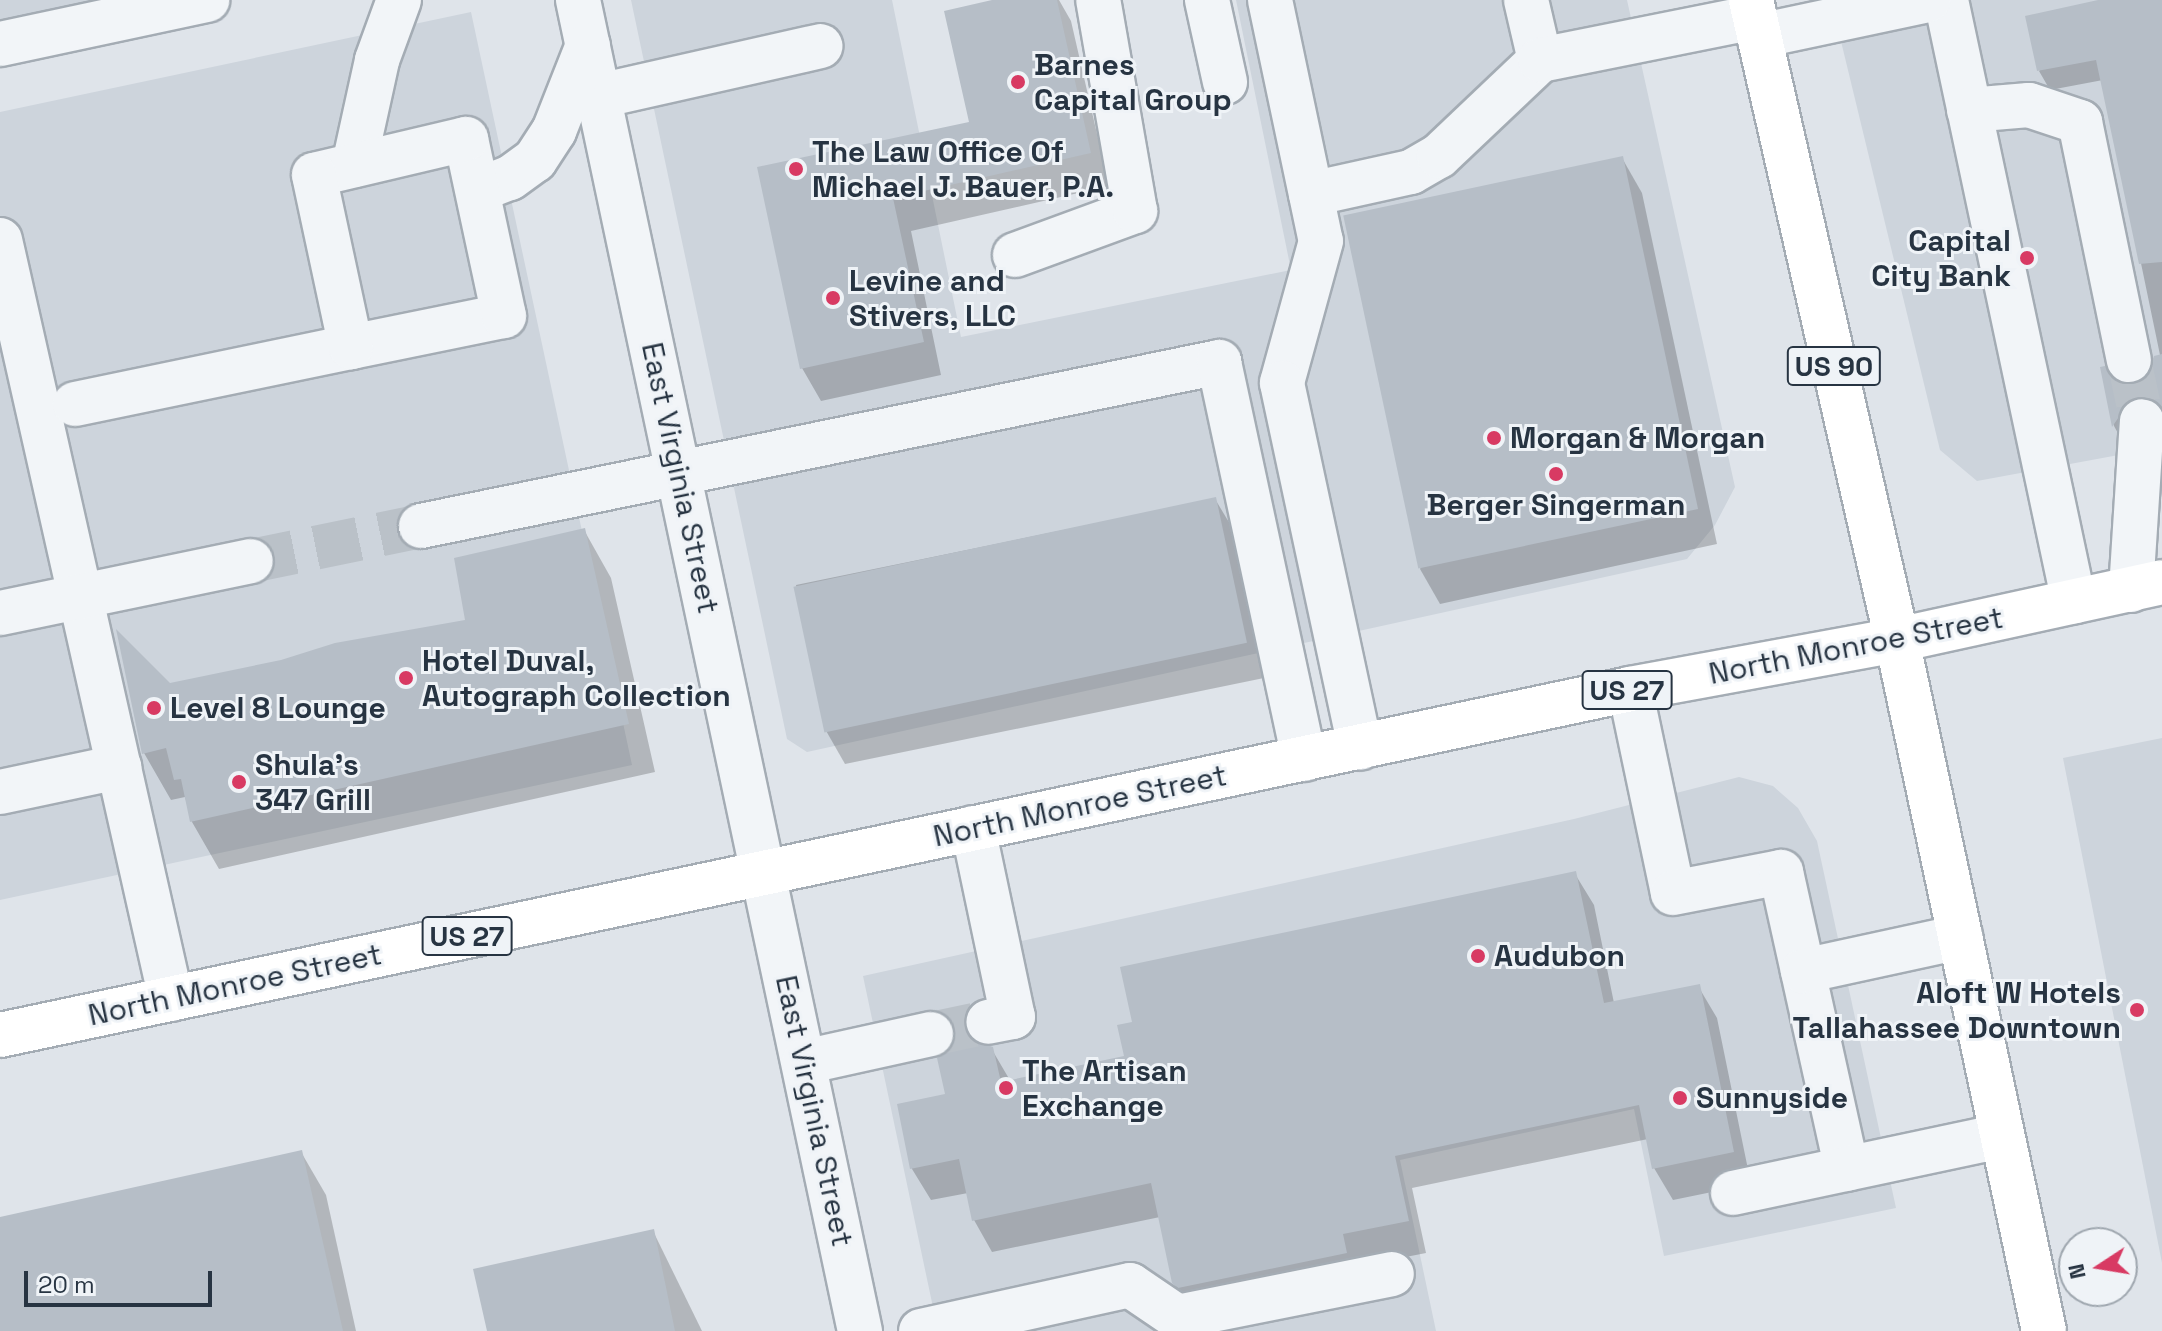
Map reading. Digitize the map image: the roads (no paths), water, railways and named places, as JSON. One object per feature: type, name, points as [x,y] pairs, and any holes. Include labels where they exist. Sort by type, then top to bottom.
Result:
[{"type":"main road","name":"US 90","points":[[1755,18],[1897,640],[2044,1331]]},
{"type":"main road","name":"North Monroe Street","points":[[0,1035],[1630,689],[1897,640],[2146,586]]},
{"type":"street","points":[[0,44],[207,0]]},
{"type":"street","points":[[354,165],[377,60],[399,0]]},
{"type":"street","name":"East Virginia Street","points":[[578,0],[860,1331]]},
{"type":"street","points":[[1015,255],[1135,211],[1098,0]]},
{"type":"street","points":[[1207,0],[1225,82]]},
{"type":"street","points":[[1270,0],[1321,241],[1282,383],[1360,748]]},
{"type":"street","points":[[1526,0],[1540,60]]},
{"type":"street","points":[[1311,194],[1411,172],[1439,156],[1540,60],[1755,18],[1928,0]]},
{"type":"street","points":[[1946,0],[2074,602]]},
{"type":"street","points":[[478,190],[510,178],[535,160],[554,131],[588,45]]},
{"type":"street","points":[[599,96],[820,46]]},
{"type":"street","points":[[1969,110],[2029,105],[2080,122],[2129,360]]},
{"type":"street","points":[[75,404],[504,316],[466,139],[314,175],[351,347]]},
{"type":"street","points":[[0,240],[16,388],[81,596],[171,999]]},
{"type":"street","points":[[421,526],[1219,362],[1304,759]]},
{"type":"street","points":[[2142,421],[2146,586]]},
{"type":"street","points":[[0,613],[251,561]]},
{"type":"street","points":[[1630,689],[1673,893],[1781,872],[1847,1169]]},
{"type":"street","points":[[0,792],[119,767]]},
{"type":"street","points":[[973,828],[1013,1017],[988,1022]]},
{"type":"street","points":[[1803,971],[1960,937]]},
{"type":"street","points":[[804,1062],[931,1034]]},
{"type":"street","points":[[1733,1193],[2002,1136]]},
{"type":"street","points":[[921,1331],[1130,1285],[1177,1317],[1392,1274]]},
{"type":"tunnel","points":[[2129,360],[2142,421]]},
{"type":"tunnel","points":[[251,561],[421,526]]},
{"type":"tunnel","points":[[931,1034],[988,1022]]},
{"type":"place","name":"Barnes Capital Group","points":[[1018,82]]},
{"type":"place","name":"The Law Office Of Michael J. Bauer, P.A.","points":[[796,169]]},
{"type":"place","name":"Capital City Bank","points":[[2027,258]]},
{"type":"place","name":"Levine and Stivers, LLC","points":[[833,298]]},
{"type":"place","name":"Morgan & Morgan","points":[[1494,438]]},
{"type":"place","name":"Berger Singerman","points":[[1556,474]]},
{"type":"place","name":"Hotel Duval, Autograph Collection","points":[[406,678]]},
{"type":"place","name":"Level 8 Lounge","points":[[154,708]]},
{"type":"place","name":"Shula's 347 Grill","points":[[239,782]]},
{"type":"place","name":"Audubon","points":[[1478,956]]},
{"type":"place","name":"Aloft W Hotels Tallahassee Downtown","points":[[2137,1010]]},
{"type":"place","name":"The Artisan Exchange","points":[[1006,1088]]},
{"type":"place","name":"Sunnyside","points":[[1680,1098]]}]
